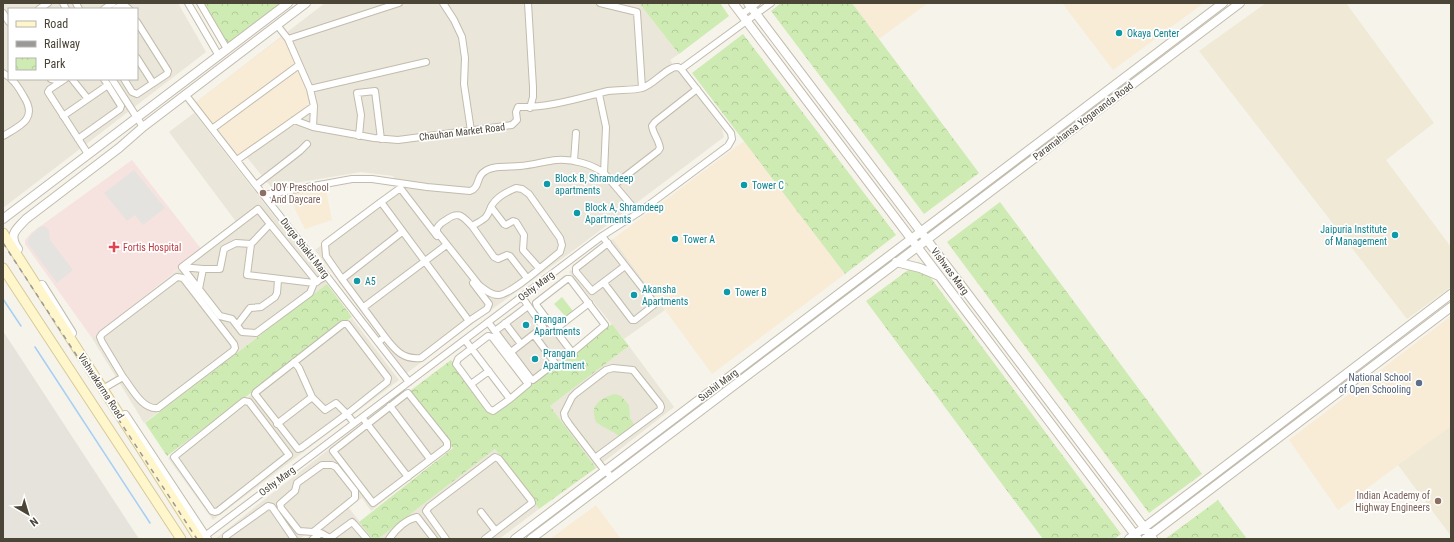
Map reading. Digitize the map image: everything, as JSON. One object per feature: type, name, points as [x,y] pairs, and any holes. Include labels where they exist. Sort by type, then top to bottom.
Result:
[{"type":"main road","name":"Vishwakarma Road","points":[[3,233],[80,350],[112,404],[204,538]]},
{"type":"main road","name":"Vishwakarma Road","points":[[3,268],[181,539]]},
{"type":"main road","points":[[99,413],[106,413],[112,408],[112,404]]},
{"type":"main road","points":[[108,427],[110,420],[121,417]]},
{"type":"street","points":[[188,3],[219,56]]},
{"type":"street","points":[[200,3],[227,49]]},
{"type":"street","points":[[3,218],[288,3]]},
{"type":"street","points":[[178,500],[106,387],[80,350],[57,309],[16,246],[12,236],[26,219],[119,148],[185,94],[306,3]]},
{"type":"street","points":[[288,39],[399,3]]},
{"type":"street","points":[[443,3],[454,20],[462,37],[465,58],[464,84],[471,131]]},
{"type":"street","points":[[528,3],[534,87],[530,108]]},
{"type":"street","points":[[600,3],[637,12],[642,88]]},
{"type":"street","name":"Vishwas Marg","points":[[734,3],[1134,538]]},
{"type":"street","points":[[681,69],[745,18],[753,7],[771,3]]},
{"type":"street","name":"Paramahansa Yogananda Road","points":[[921,232],[1223,3]]},
{"type":"street","name":"Paramahansa Yogananda Road","points":[[926,239],[1240,3]]},
{"type":"street","points":[[117,8],[123,4],[128,6],[129,8]]},
{"type":"street","name":"Vishwas Marg","points":[[753,7],[1144,527],[1149,538]]},
{"type":"street","points":[[125,80],[132,92],[137,94],[167,74],[168,71],[138,24]]},
{"type":"street","points":[[277,25],[288,39],[310,89],[314,106],[313,127]]},
{"type":"street","points":[[138,60],[154,83]]},
{"type":"street","points":[[310,89],[426,62]]},
{"type":"street","points":[[212,129],[299,65]]},
{"type":"street","name":"Chauhan Market Road","points":[[294,120],[313,127],[381,139],[398,140],[471,131],[512,125],[517,120],[516,109],[518,108],[530,108],[574,100],[610,91],[642,88],[653,83],[672,68],[678,67],[681,69]]},
{"type":"street","name":"Oshy Marg","points":[[204,538],[602,236],[638,213],[728,146],[732,139],[731,133],[681,69]]},
{"type":"street","points":[[3,136],[25,122],[30,109],[29,104],[16,83],[12,80]]},
{"type":"street","points":[[64,80],[48,92],[88,154]]},
{"type":"street","points":[[73,80],[88,99]]},
{"type":"street","points":[[78,139],[120,109],[122,106],[105,80]]},
{"type":"street","points":[[113,80],[143,127]]},
{"type":"street","points":[[63,116],[108,85]]},
{"type":"street","points":[[614,185],[658,151],[660,144],[652,131],[652,126],[697,89]]},
{"type":"street","points":[[359,136],[361,115],[357,93],[375,90],[381,139]]},
{"type":"street","name":"Durga Shakti Marg","points":[[185,94],[409,382]]},
{"type":"street","points":[[598,94],[606,127],[604,173]]},
{"type":"street","points":[[236,160],[314,106]]},
{"type":"street","points":[[574,162],[576,133]]},
{"type":"street","points":[[256,185],[307,144]]},
{"type":"street","points":[[264,195],[352,179],[372,179],[427,187],[470,191],[477,186],[482,172],[489,169],[522,166],[558,160],[574,162],[597,168],[604,173],[638,213]]},
{"type":"street","points":[[472,226],[485,218],[496,199],[508,191],[516,188],[522,189],[529,194],[560,238],[562,245],[560,252],[530,276],[510,291],[499,295],[487,292],[479,285],[437,232],[439,224],[452,216],[458,215],[463,217],[472,226],[492,254],[498,259],[507,255],[510,256],[530,276],[553,289]]},
{"type":"street","points":[[401,189],[445,246],[489,304],[487,309],[421,358],[417,359],[401,355],[385,337],[326,256],[325,244],[401,189]]},
{"type":"street","points":[[381,202],[469,321]]},
{"type":"street","points":[[262,214],[273,207]]},
{"type":"street","points":[[491,207],[504,224],[506,225],[513,221],[516,222],[524,235],[523,250],[539,268]]},
{"type":"street","points":[[182,267],[258,210],[315,282]]},
{"type":"street","points":[[270,224],[251,244],[247,276],[278,280],[315,282],[326,276]]},
{"type":"street","points":[[342,279],[402,232]]},
{"type":"street","name":"Sushil Marg","points":[[515,539],[921,232]]},
{"type":"street","points":[[602,236],[654,303],[654,306],[635,320],[632,320],[604,282]]},
{"type":"street","name":"Sushil Marg","points":[[530,539],[926,239]]},
{"type":"street","points":[[182,267],[220,269],[224,249],[236,243],[251,244]]},
{"type":"street","points":[[608,243],[575,270],[592,291],[625,266]]},
{"type":"street","points":[[364,307],[445,246]]},
{"type":"street","points":[[896,262],[920,268],[939,276]]},
{"type":"street","points":[[182,267],[220,316],[232,319],[242,332],[256,333],[310,292],[315,282]]},
{"type":"street","points":[[200,289],[203,269]]},
{"type":"street","points":[[177,277],[183,278],[234,344],[235,348],[233,351],[158,408],[149,407],[144,404],[123,377],[100,337],[177,277]]},
{"type":"street","points":[[567,279],[570,279],[589,303],[605,323],[604,327],[574,351],[571,351],[554,330],[536,303],[567,279]]},
{"type":"street","points":[[237,325],[250,308],[261,307],[275,297],[277,293],[278,280]]},
{"type":"street","points":[[1134,538],[1144,527],[1451,294]]},
{"type":"street","points":[[511,352],[543,327],[522,297]]},
{"type":"street","points":[[554,330],[589,303]]},
{"type":"street","points":[[495,332],[528,306]]},
{"type":"street","points":[[1149,538],[1451,307]]},
{"type":"street","points":[[488,322],[531,379],[535,379],[554,363],[534,335]]},
{"type":"street","points":[[343,324],[347,324],[388,378],[387,382],[347,414],[298,449],[255,394],[294,362],[343,324]]},
{"type":"street","points":[[505,324],[521,344]]},
{"type":"street","points":[[488,336],[492,336],[528,383],[528,386],[493,411],[489,408],[456,364],[458,359],[472,349],[488,336]]},
{"type":"street","points":[[378,342],[385,337]]},
{"type":"street","points":[[444,340],[452,350]]},
{"type":"street","points":[[465,340],[510,399]]},
{"type":"street","points":[[294,362],[299,368],[312,397],[326,410],[336,403],[354,423]]},
{"type":"street","points":[[595,458],[660,410],[660,404],[633,370],[613,368],[606,370],[572,397],[564,413],[569,424],[595,458],[605,471],[612,477]]},
{"type":"street","points":[[471,384],[489,371]]},
{"type":"street","points":[[106,387],[123,377]]},
{"type":"street","points":[[406,394],[410,395],[447,442],[447,446],[374,503],[371,503],[333,451],[367,424],[406,394]]},
{"type":"street","points":[[277,424],[312,397]]},
{"type":"street","points":[[244,401],[247,401],[289,455],[222,508],[218,511],[212,511],[174,457],[244,401]]},
{"type":"street","points":[[390,406],[430,460]]},
{"type":"street","points":[[362,418],[408,476]]},
{"type":"street","points":[[446,539],[426,511],[429,507],[495,457],[499,459],[532,503],[484,539]]},
{"type":"street","points":[[322,465],[332,465],[336,467],[355,491],[356,495],[355,498],[313,532],[301,531],[296,529],[280,506],[281,502],[295,491],[297,484],[322,465]]},
{"type":"street","points":[[289,473],[297,484]]},
{"type":"street","points":[[226,539],[226,536],[266,507],[270,507],[294,539]]},
{"type":"street","points":[[222,508],[230,518]]},
{"type":"street","points":[[239,510],[247,521]]},
{"type":"street","points":[[481,512],[495,530]]},
{"type":"street","points":[[389,539],[409,519],[418,517],[434,539]]},
{"type":"street","points":[[313,539],[321,533],[330,538],[352,522],[367,539]]},
{"type":"shaded area","points":[[3,3],[178,3],[206,52],[3,208]]},
{"type":"shaded area","points":[[325,3],[639,3],[679,54],[670,60],[722,129],[724,137],[407,373],[315,250],[399,188],[393,176],[361,172],[271,187],[200,99]]},
{"type":"shaded area","points":[[852,3],[928,3],[879,39]]},
{"type":"shaded area","points":[[1062,3],[1204,3],[1113,70]]},
{"type":"shaded area","points":[[1266,3],[1346,3],[1434,123],[1386,160],[1451,247],[1451,287],[1407,319],[1199,51]]},
{"type":"shaded area","points":[[283,36],[288,39],[314,106],[237,160],[193,104]]},
{"type":"shaded area","points":[[194,113],[327,284],[144,423],[92,338],[237,223],[169,132]]},
{"type":"shaded area","points":[[744,141],[845,274],[712,374],[613,239]]},
{"type":"shaded area","name":"Fortis Hospital","points":[[132,160],[202,250],[92,338],[25,244],[25,240],[31,233]]},
{"type":"shaded area","points":[[134,170],[165,208],[143,225],[135,215],[127,221],[104,193]]},
{"type":"shaded area","points":[[325,185],[332,220],[305,229],[292,200],[283,202],[281,195]]},
{"type":"shaded area","points":[[44,226],[49,230],[50,240],[73,270],[57,283],[28,244],[30,236],[39,227]]},
{"type":"shaded area","name":"Akansha Apartments","points":[[613,239],[665,310],[624,339],[569,272]]},
{"type":"shaded area","name":"Prangan Apartments","points":[[529,300],[570,355],[531,385],[489,330]]},
{"type":"shaded area","points":[[1451,316],[1451,426],[1338,510],[1289,440]]},
{"type":"shaded area","points":[[352,318],[399,380],[213,520],[168,458]]},
{"type":"shaded area","points":[[3,331],[22,360],[139,539],[3,539]]},
{"type":"shaded area","points":[[629,346],[674,407],[596,468],[550,406]]},
{"type":"shaded area","points":[[405,390],[453,446],[371,511],[362,498],[299,539],[215,539],[270,495]]},
{"type":"shaded area","name":"Indian Academy of Highway Engineers","points":[[1451,426],[1451,536],[1398,465]]},
{"type":"shaded area","points":[[495,449],[539,509],[499,539],[378,539]]},
{"type":"shaded area","points":[[596,505],[621,539],[550,539]]},
{"type":"shaded area","points":[[349,508],[373,539],[306,539]]},
{"type":"green space","points":[[200,3],[282,3],[227,49]]},
{"type":"green space","points":[[639,3],[720,3],[729,16],[679,54]]},
{"type":"green space","points":[[781,3],[852,3],[979,173],[924,214],[771,11]]},
{"type":"green space","points":[[743,34],[896,235],[845,274],[692,73]]},
{"type":"green space","points":[[1000,202],[1202,474],[1149,513],[947,242]]},
{"type":"green space","points":[[919,262],[1121,534],[1114,539],[1043,539],[866,301]]},
{"type":"green space","points":[[327,284],[352,317],[167,456],[145,423]]},
{"type":"green space","points":[[562,297],[573,311],[566,317],[554,304]]},
{"type":"green space","points":[[612,324],[629,346],[550,406],[596,468],[539,509],[495,449],[378,539],[373,539],[359,522],[453,448],[410,391],[451,360],[492,414]]},
{"type":"green space","points":[[615,394],[621,396],[629,405],[630,418],[635,426],[620,437],[596,422],[594,414],[594,409],[597,403],[606,397]]},
{"type":"green space","points":[[1218,500],[1247,539],[1165,539]]},
{"type":"waterway","points":[[3,299],[21,326]]},
{"type":"waterway","points":[[35,347],[150,523]]},
{"type":"railway","points":[[3,243],[197,539]]},
{"type":"place","name":"Okaya Center","points":[[1119,33]]},
{"type":"place","name":"Block B, Shramdeep apartments","points":[[547,184]]},
{"type":"place","name":"Tower C","points":[[744,185]]},
{"type":"place","name":"JOY Preschool And Daycare","points":[[263,193]]},
{"type":"place","name":"Block A, Shramdeep Apartments","points":[[577,213]]},
{"type":"place","name":"Jaipuria Institute of Management","points":[[1395,235]]},
{"type":"place","name":"Tower A","points":[[675,239]]},
{"type":"place","name":"Fortis Hospital","points":[[114,247]]},
{"type":"place","name":"A5","points":[[357,281]]},
{"type":"place","name":"Tower B","points":[[727,292]]},
{"type":"place","name":"Akansha Apartments","points":[[634,295]]},
{"type":"place","name":"Prangan Apartments","points":[[526,325]]},
{"type":"place","name":"Prangan Apartment","points":[[535,359]]},
{"type":"place","name":"National School of Open Schooling","points":[[1419,383]]},
{"type":"place","name":"Indian Academy of Highway Engineers","points":[[1438,501]]}]
